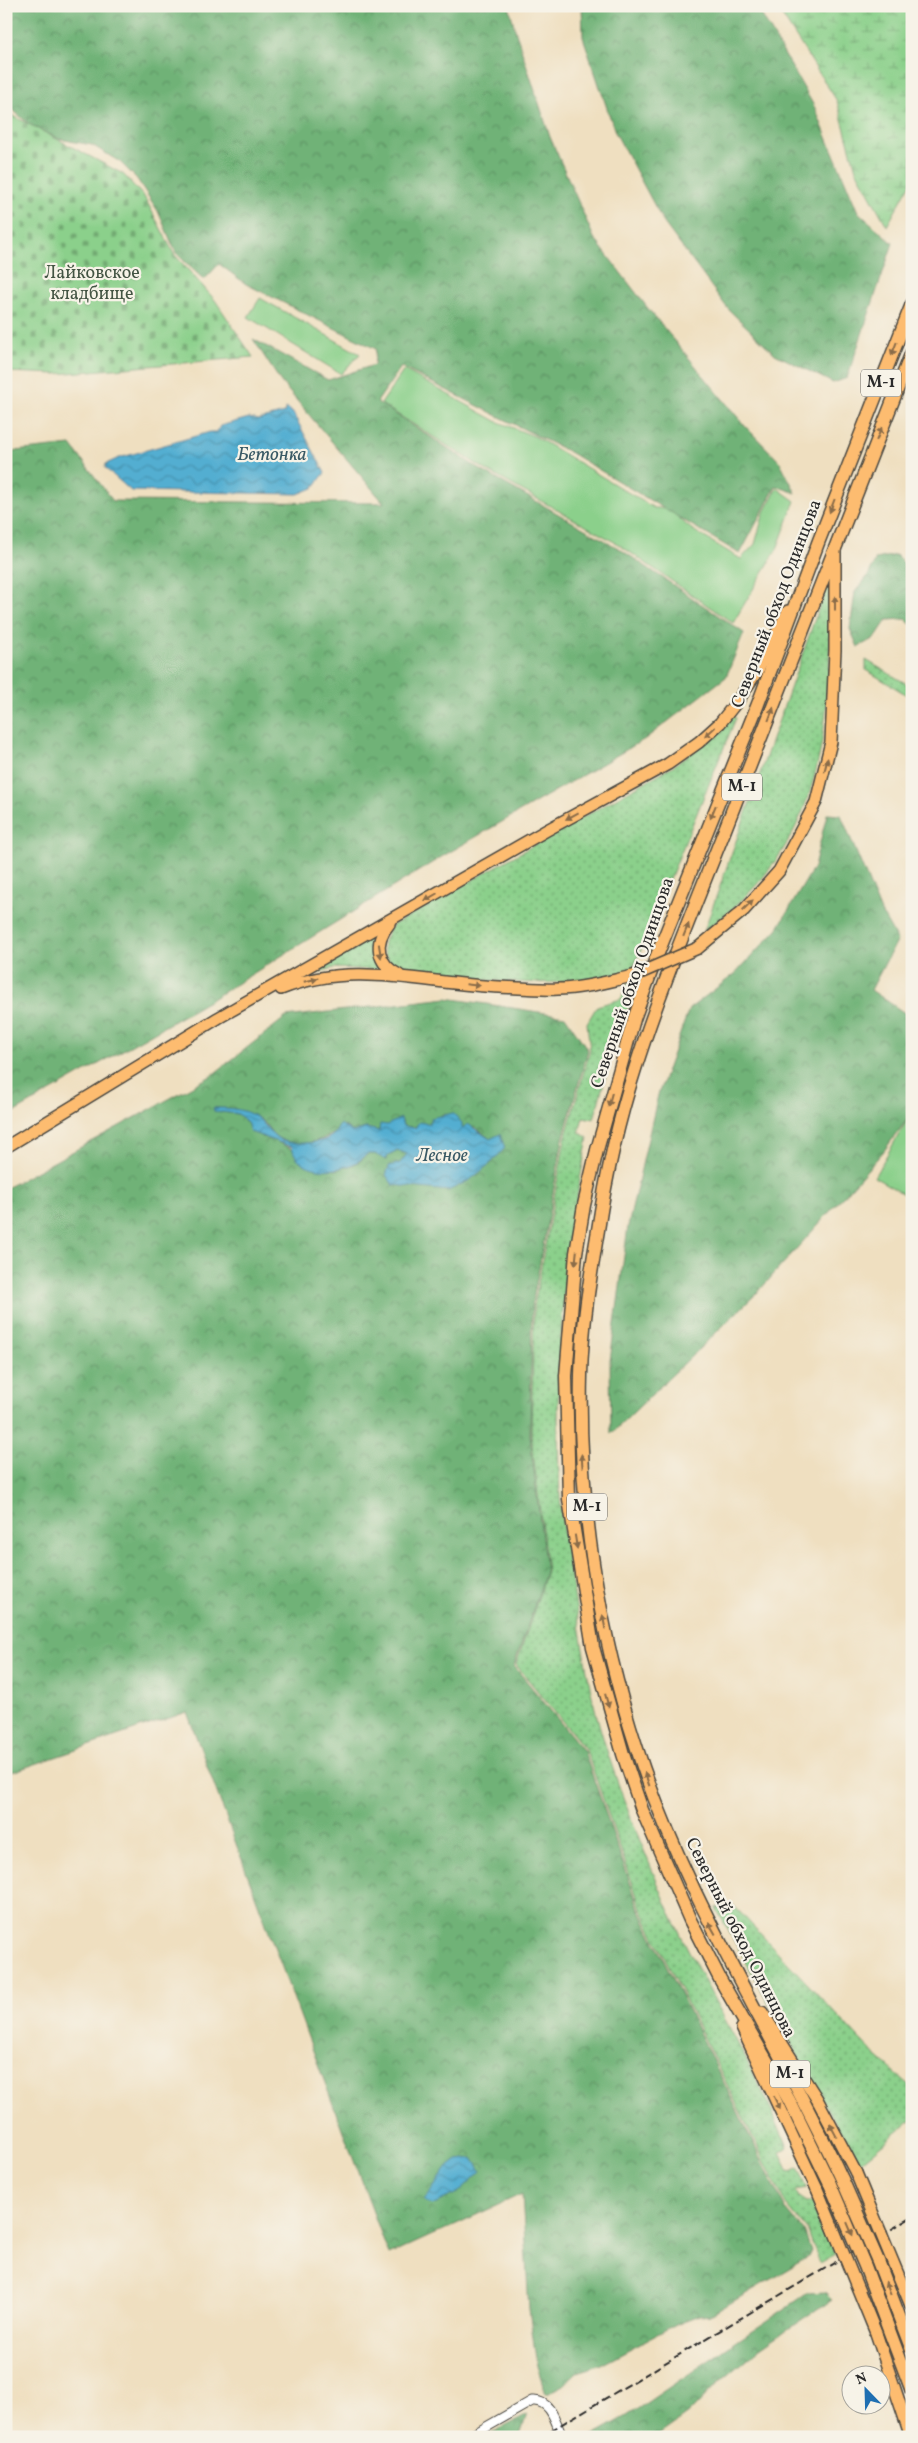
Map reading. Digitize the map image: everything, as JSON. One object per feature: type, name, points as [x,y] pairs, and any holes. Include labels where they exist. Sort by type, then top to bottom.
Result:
[{"type":"highway","name":"Северный обход Одинцова","points":[[912,304],[758,704],[656,958],[620,1066],[584,1206],[576,1253],[566,1376],[569,1499],[593,1647],[623,1754],[642,1810],[673,1885],[720,1979],[789,2100],[830,2184],[865,2266],[912,2391]]},
{"type":"highway","name":"Северный обход Одинцова","points":[[912,352],[672,964],[635,1070],[611,1159],[584,1333],[581,1375],[582,1452],[594,1559],[608,1642],[629,1723],[656,1805],[704,1912],[801,2094],[842,2179],[878,2261],[912,2350]]},
{"type":"main road","name":"М-1","points":[[218,1018],[266,995],[314,978],[337,974],[362,974],[498,987],[559,989],[633,976],[698,948],[744,910],[779,871],[816,802],[831,742],[835,650],[835,549]]},
{"type":"main road","name":"М-1","points":[[6,1147],[218,1018],[547,830],[668,764],[699,742],[720,723],[749,684],[808,572]]},
{"type":"main road","points":[[398,916],[382,931],[378,942],[378,951],[381,961],[388,969],[408,978]]},
{"type":"main road","points":[[735,1970],[803,2076],[856,2173],[912,2308]]},
{"type":"main road","points":[[720,1979],[817,2189],[880,2344],[911,2437]]},
{"type":"street","points":[[469,2437],[532,2401],[538,2400],[546,2404],[562,2437]]},
{"type":"green space","points":[[6,6],[509,6],[550,137],[594,238],[650,311],[745,426],[780,462],[796,493],[776,486],[740,554],[571,453],[401,367],[377,402],[481,470],[620,549],[744,633],[726,677],[645,739],[443,856],[207,1002],[6,1117],[6,452],[71,445],[113,501],[384,503],[281,382],[253,339],[328,380],[374,365],[376,349],[246,284],[219,264],[204,280],[176,253],[158,211],[137,179],[120,162],[92,145],[59,139],[29,124],[6,104]]},
{"type":"green space","points":[[582,6],[761,6],[760,12],[814,106],[858,212],[893,243],[847,378],[833,383],[775,354],[728,309],[664,223],[615,132],[583,37]]},
{"type":"green space","points":[[776,6],[910,6],[912,181],[887,226],[856,170],[837,101]]},
{"type":"green space","name":"Лайковское кладбище","points":[[6,112],[123,174],[145,198],[174,254],[215,300],[253,357],[56,374],[6,372]]},
{"type":"green space","points":[[260,298],[360,354],[341,374],[248,317]]},
{"type":"green space","points":[[404,370],[496,421],[536,437],[654,508],[671,512],[693,530],[741,559],[755,544],[764,512],[777,488],[795,501],[777,549],[733,623],[618,544],[491,473],[381,404]]},
{"type":"green space","points":[[896,555],[912,571],[912,625],[905,619],[887,620],[875,638],[858,647],[850,629],[855,592],[868,576],[876,559]]},
{"type":"green space","points":[[832,571],[829,675],[825,724],[816,770],[801,814],[779,856],[747,895],[704,931]]},
{"type":"green space","points":[[866,660],[912,687],[912,698],[866,670]]},
{"type":"green space","points":[[732,715],[736,718],[633,969],[606,977],[578,981],[550,983],[493,981],[409,973],[400,969],[388,959],[385,954],[384,941],[393,925],[673,766],[707,742]]},
{"type":"green space","points":[[827,814],[841,815],[881,912],[897,940],[871,990],[912,1018],[912,1113],[883,1152],[757,1293],[611,1434],[610,1361],[628,1226],[658,1095],[689,1009],[736,973],[778,928],[814,867]]},
{"type":"green space","points":[[375,933],[374,950],[383,970],[334,968],[300,977]]},
{"type":"green space","points":[[638,980],[615,1041],[594,1119],[583,1117],[579,1132],[588,1138],[567,1271],[559,1361],[558,1451],[564,1538],[590,1685],[601,1731],[615,1775],[667,1905],[696,1966],[744,2055],[774,2116],[787,2147],[780,2152],[789,2172],[798,2167],[807,2188],[795,2190],[797,2196],[806,2202],[814,2202],[836,2254],[820,2263],[807,2230],[786,2205],[642,1911],[586,1750],[516,1665],[547,1571],[531,1435],[534,1306],[565,1139],[590,1050],[587,1023],[597,1006],[621,999],[628,982]]},
{"type":"green space","points":[[447,998],[565,1016],[588,1050],[563,1139],[532,1306],[530,1436],[546,1572],[514,1666],[584,1751],[640,1911],[785,2208],[804,2231],[811,2251],[808,2257],[712,2314],[699,2315],[678,2323],[599,2365],[577,2372],[563,2385],[546,2394],[537,2366],[529,2309],[522,2194],[389,2255],[187,1712],[6,1774],[6,1188],[211,1076],[286,1017]],"holes":[[[213,1108],[238,1110],[250,1114],[263,1122],[277,1137],[288,1142],[314,1142],[331,1135],[345,1126],[353,1132],[366,1128],[379,1131],[402,1121],[403,1126],[414,1127],[429,1123],[443,1114],[450,1115],[462,1129],[475,1127],[490,1139],[448,1191],[423,1187],[400,1163],[407,1154],[397,1150],[388,1156],[386,1160],[375,1154],[367,1154],[357,1163],[335,1170],[267,1137],[262,1137],[238,1114],[214,1111]]]},
{"type":"green space","points":[[912,1112],[912,1199],[874,1177]]},
{"type":"green space","points":[[734,1906],[876,2056],[912,2087],[912,2120],[858,2164],[716,1908]]},
{"type":"green space","points":[[825,2292],[832,2299],[760,2348],[713,2388],[688,2414],[656,2437],[590,2437],[627,2416],[808,2293]]},
{"type":"green space","points":[[527,2415],[519,2437],[483,2437]]},
{"type":"water","name":"Бетонка","points":[[286,408],[293,413],[325,473],[313,488],[298,494],[131,491],[105,468],[106,464],[119,458],[210,432],[217,432],[220,426],[249,418],[259,420],[284,413]]},
{"type":"water","name":"Лесное","points":[[213,1108],[246,1112],[259,1119],[279,1139],[292,1143],[308,1143],[323,1140],[335,1133],[340,1124],[353,1132],[366,1128],[379,1131],[380,1124],[387,1125],[401,1118],[403,1126],[415,1128],[419,1122],[429,1124],[431,1118],[453,1113],[462,1123],[462,1128],[468,1124],[490,1139],[500,1134],[505,1148],[492,1162],[470,1180],[448,1191],[393,1185],[386,1175],[389,1166],[400,1163],[407,1154],[397,1150],[388,1156],[386,1160],[375,1154],[367,1154],[349,1166],[325,1170],[314,1168],[304,1164],[296,1157],[292,1147],[250,1132],[247,1122],[238,1114],[214,1111]]},
{"type":"water","points":[[473,2158],[481,2171],[459,2192],[432,2205],[424,2201],[448,2167],[457,2160]]},
{"type":"railway","points":[[540,2437],[912,2217]]}]
